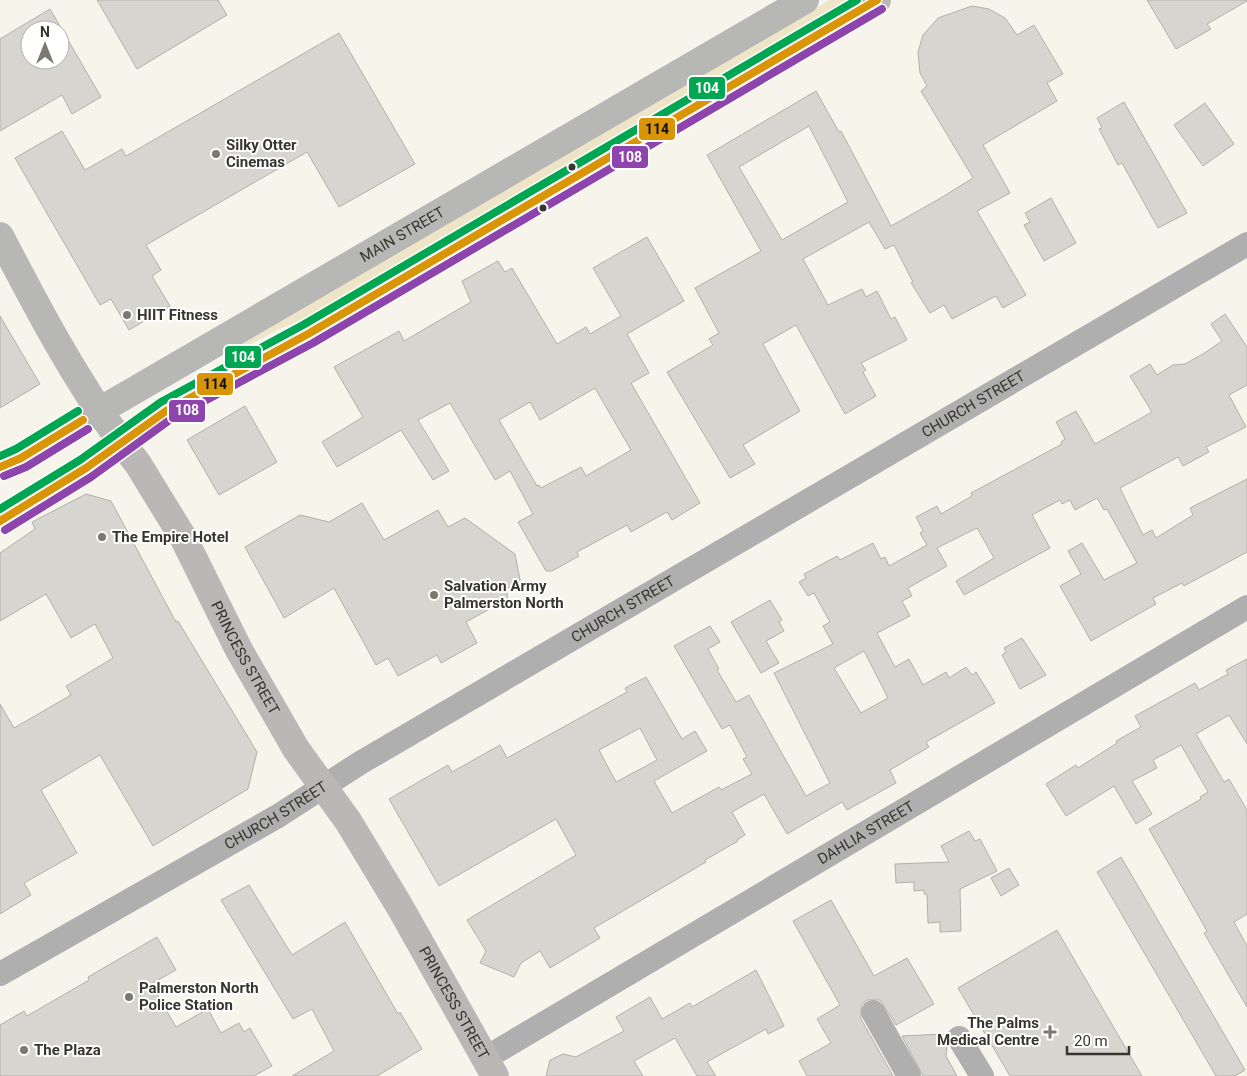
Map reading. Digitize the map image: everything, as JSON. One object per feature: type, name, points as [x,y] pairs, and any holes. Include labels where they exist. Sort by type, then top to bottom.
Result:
[{"type":"highway","name":"MAIN STREET","points":[[99,411],[805,0]]},
{"type":"highway","points":[[122,443],[166,411],[308,334],[876,0]]},
{"type":"highway","name":"PRINCESS STREET","points":[[0,236],[37,308],[99,411],[122,443]]},
{"type":"main road","name":"PRINCESS STREET","points":[[122,443],[138,464],[184,539],[239,650],[296,749],[348,821],[395,899],[489,1067]]},
{"type":"street","name":"CHURCH STREET","points":[[0,974],[278,816],[360,763],[1247,244]]},
{"type":"street","name":"MAIN STREET","points":[[0,467],[28,454],[99,411]]},
{"type":"street","points":[[0,521],[122,443]]},
{"type":"street","name":"DAHLIA STREET","points":[[489,1067],[1247,607]]},
{"type":"street","points":[[872,1012],[909,1076]]},
{"type":"street","points":[[959,1038],[982,1076]]},
{"type":"shaded area","points":[[830,0],[853,0],[324,310],[279,329],[237,352],[235,348]]},
{"type":"building","points":[[97,0],[218,0],[227,15],[137,69]]},
{"type":"building","points":[[1147,0],[1247,1],[1207,24],[1211,29],[1176,49]]},
{"type":"building","points":[[972,6],[989,9],[1005,18],[1017,35],[1034,25],[1063,74],[1047,83],[1057,101],[983,145],[1010,193],[977,211],[1026,295],[1003,308],[996,296],[952,319],[944,305],[930,313],[911,283],[913,282],[894,245],[885,249],[869,222],[803,259],[828,305],[862,289],[866,297],[877,291],[891,319],[895,317],[907,340],[861,363],[866,370],[863,372],[876,396],[845,414],[796,325],[763,344],[800,411],[743,445],[755,464],[730,478],[667,372],[713,345],[709,339],[719,333],[695,288],[761,251],[707,155],[816,91],[839,132],[841,131],[891,226],[939,199],[973,178],[921,91],[927,86],[920,73],[918,52],[923,35],[938,18]],"holes":[[[809,126],[848,202],[782,240],[739,167]]]},
{"type":"building","points":[[50,9],[56,20],[32,20]]},
{"type":"building","points":[[20,27],[20,70],[70,70],[70,44],[101,97],[72,114],[62,95],[0,131],[0,39]]},
{"type":"building","points":[[339,33],[415,164],[339,207],[307,152],[146,245],[161,270],[152,276],[170,306],[129,330],[111,299],[100,305],[15,158],[62,131],[85,170],[122,149],[126,156]]},
{"type":"building","points":[[1124,102],[1187,213],[1158,228],[1122,163],[1118,165],[1099,129],[1102,128],[1097,118]]},
{"type":"building","points":[[1205,103],[1234,144],[1203,166],[1174,125]]},
{"type":"building","points":[[1051,198],[1076,243],[1044,261],[1024,225],[1030,222],[1025,213]]},
{"type":"building","points":[[647,237],[684,301],[627,334],[649,373],[631,383],[700,503],[672,520],[667,512],[631,532],[627,525],[577,552],[579,556],[552,571],[546,571],[518,522],[533,514],[510,471],[495,480],[450,403],[418,420],[449,471],[433,480],[401,430],[337,467],[322,442],[363,417],[334,367],[399,331],[404,341],[471,302],[462,281],[498,261],[505,272],[512,268],[557,344],[586,327],[590,334],[621,316],[593,268]],"holes":[[[595,388],[631,450],[586,476],[581,467],[541,488],[539,485],[537,486],[499,420],[530,402],[540,420]]]},
{"type":"building","points":[[1225,314],[1247,347],[1247,385],[1229,395],[1246,427],[1206,447],[1209,452],[1183,466],[1178,457],[1120,488],[1143,535],[1152,530],[1156,538],[1193,515],[1190,508],[1247,479],[1247,552],[1184,586],[1182,583],[1153,598],[1156,604],[1091,641],[1060,586],[1081,574],[1068,551],[1082,543],[1104,580],[1137,563],[1107,509],[1104,510],[1097,498],[1075,510],[1070,500],[1062,504],[1060,500],[1032,515],[1050,548],[964,595],[956,581],[994,558],[977,528],[937,548],[947,566],[908,588],[912,596],[902,601],[910,616],[877,633],[895,667],[909,659],[923,685],[946,672],[949,678],[966,667],[972,675],[976,672],[995,703],[926,742],[929,747],[890,770],[896,783],[847,810],[842,802],[787,834],[764,794],[732,812],[745,835],[738,841],[594,928],[600,938],[550,968],[540,951],[521,963],[514,977],[480,963],[486,951],[467,920],[576,855],[556,819],[439,886],[389,799],[448,765],[452,772],[500,745],[507,758],[627,692],[625,688],[646,677],[682,739],[695,731],[707,751],[654,781],[672,813],[719,787],[721,790],[752,774],[743,759],[747,757],[730,725],[722,729],[674,646],[710,626],[720,642],[708,649],[719,669],[717,670],[736,702],[749,695],[806,796],[830,783],[774,673],[833,644],[823,626],[830,622],[814,593],[808,596],[799,582],[806,578],[804,574],[837,556],[840,560],[873,543],[881,559],[885,557],[889,566],[927,545],[920,533],[923,531],[916,517],[937,506],[941,514],[972,496],[971,493],[1062,444],[1061,442],[1065,439],[1056,422],[1076,411],[1095,444],[1152,412],[1130,376],[1150,364],[1157,375],[1173,365],[1185,364],[1206,352],[1222,341],[1211,324]],"holes":[[[864,651],[888,698],[861,713],[834,668]],[[640,728],[657,760],[616,782],[599,750]]]},
{"type":"building","points":[[0,316],[40,384],[0,408]]},
{"type":"building","points":[[245,406],[277,462],[219,495],[187,440]]},
{"type":"building","points":[[86,494],[111,501],[176,622],[178,621],[257,752],[248,789],[153,846],[100,755],[41,790],[77,853],[24,883],[31,895],[0,914],[0,704],[14,728],[71,695],[66,686],[113,658],[95,624],[71,638],[46,594],[0,621],[0,553],[35,529],[32,522]]},
{"type":"building","name":"Salvation Army Palmerston North","points":[[362,503],[384,540],[438,510],[448,527],[465,518],[515,554],[521,585],[506,588],[508,599],[466,622],[477,643],[441,663],[437,655],[398,676],[388,658],[376,665],[334,588],[284,618],[245,547],[300,515],[329,522]]},
{"type":"building","points":[[770,600],[782,620],[779,622],[784,631],[766,641],[779,663],[761,673],[731,622]]},
{"type":"building","points":[[1022,638],[1046,675],[1020,689],[1002,655],[1006,652],[1004,648]]},
{"type":"building","points":[[1247,659],[1247,744],[1229,715],[1196,734],[1224,782],[1229,779],[1247,810],[1247,914],[1234,922],[1247,946],[1247,1007],[1204,933],[1207,931],[1149,829],[1201,799],[1200,797],[1208,792],[1181,745],[1153,760],[1157,768],[1132,781],[1152,814],[1136,824],[1114,786],[1066,816],[1046,784],[1076,765],[1078,768],[1117,743],[1116,741],[1141,727],[1135,716],[1195,683],[1199,690],[1228,674],[1226,670]]},
{"type":"building","points":[[969,831],[975,841],[980,839],[997,871],[960,889],[961,931],[940,932],[940,922],[928,923],[927,894],[924,894],[924,890],[914,891],[914,882],[896,883],[895,864],[949,862],[941,846]]},
{"type":"building","points":[[1121,857],[1245,1070],[1235,1076],[1216,1076],[1097,872]]},
{"type":"building","points":[[1009,868],[1019,885],[1001,896],[991,878]]},
{"type":"building","points":[[249,885],[292,955],[345,922],[398,1014],[400,1012],[422,1049],[377,1076],[292,1076],[334,1051],[312,1009],[293,1019],[221,900]]},
{"type":"building","points":[[831,900],[874,976],[907,958],[934,1004],[896,1025],[880,1000],[867,1000],[861,1005],[861,1019],[893,1076],[807,1076],[799,1061],[831,1043],[817,1019],[840,1005],[793,921]]},
{"type":"building","name":"The Palms Medical Centre","points":[[1057,930],[1142,1076],[1010,1076],[958,988]]},
{"type":"building","points":[[157,937],[176,970],[151,984],[176,1027],[208,1009],[221,1033],[239,1023],[244,1032],[250,1028],[272,1066],[254,1076],[0,1076],[0,1025],[24,1011],[27,1016],[89,980],[88,977]]},
{"type":"building","points":[[756,970],[784,1026],[768,1034],[766,1029],[707,1062],[716,1076],[697,1076],[675,1038],[634,1061],[643,1076],[546,1076],[550,1060],[563,1054],[576,1057],[624,1031],[616,1017],[650,997],[662,1019],[690,1003],[692,1007]]},
{"type":"building","points":[[943,1034],[947,1045],[946,1056],[957,1076],[923,1076],[902,1036]]},
{"type":"transit line","name":"104","points":[[0,509],[80,460],[161,402],[303,325],[857,0]]},
{"type":"transit line","name":"114","points":[[0,521],[86,468],[166,411],[308,334],[877,0]]},
{"type":"transit line","name":"108","points":[[5,530],[91,477],[171,419],[313,343],[882,9]]},
{"type":"transit line","name":"104","points":[[0,456],[16,449],[78,411]]},
{"type":"transit line","name":"114","points":[[0,467],[21,458],[83,420]]},
{"type":"transit line","name":"108","points":[[4,476],[26,467],[88,429]]},
{"type":"place","name":"Silky Otter Cinemas","points":[[216,154]]},
{"type":"place","name":"HIIT Fitness","points":[[127,315]]},
{"type":"place","name":"The Empire Hotel","points":[[102,537]]},
{"type":"place","name":"Salvation Army Palmerston North","points":[[434,595]]},
{"type":"place","name":"Palmerston North Police Station","points":[[129,997]]},
{"type":"place","name":"The Palms Medical Centre","points":[[1050,1032]]},
{"type":"place","name":"The Plaza","points":[[24,1050]]}]
